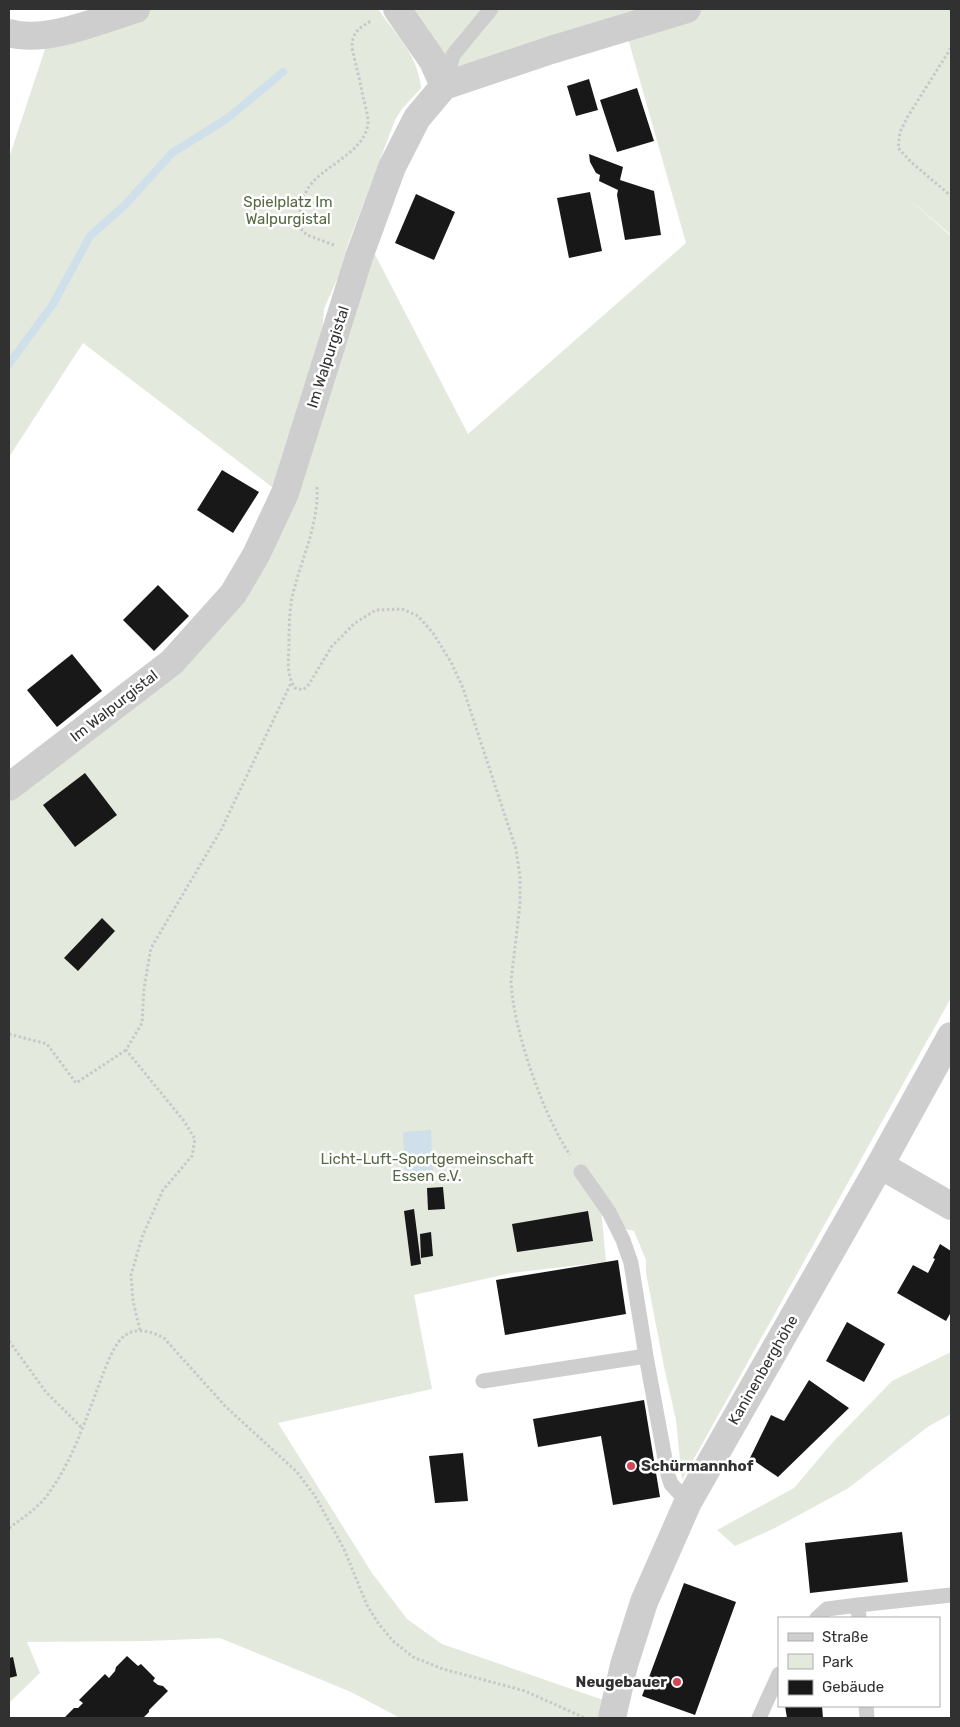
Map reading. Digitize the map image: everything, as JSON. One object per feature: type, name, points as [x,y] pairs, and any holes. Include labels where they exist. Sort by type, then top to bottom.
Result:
[{"type":"street","points":[[9,33],[40,36],[60,32],[136,9]]},
{"type":"street","points":[[387,13],[433,61],[444,86],[551,50],[687,9]]},
{"type":"street","name":"Im Walpurgistal","points":[[9,787],[172,662],[233,594],[256,555],[285,492],[360,254],[392,167],[417,118],[444,86]]},
{"type":"street","name":"Kaninenberghöhe","points":[[612,1718],[624,1665],[644,1602],[688,1502],[880,1166],[951,1036]]},
{"type":"street","points":[[880,1166],[951,1206]]},
{"type":"lane","points":[[444,86],[453,55],[491,9]]},
{"type":"lane","points":[[581,1172],[609,1212],[624,1240],[631,1263],[668,1475],[671,1484],[688,1502]]},
{"type":"lane","points":[[483,1382],[646,1356]]},
{"type":"lane","points":[[817,1617],[827,1608],[859,1612],[951,1595]]},
{"type":"lane","points":[[759,1718],[778,1676]]},
{"type":"path","points":[[360,254],[307,235],[299,227],[299,216],[302,201],[308,188],[317,178],[356,146],[366,130],[367,115],[352,48],[352,40],[356,32],[387,13]]},
{"type":"path","points":[[951,48],[908,116],[900,132],[898,148],[911,162],[951,196]]},
{"type":"path","points":[[300,449],[317,484],[318,502],[313,528],[292,599],[288,670],[291,682],[295,688],[303,690],[309,684],[332,646],[355,623],[376,610],[402,609],[418,616],[433,633],[451,662],[463,688],[516,849],[520,876],[520,904],[512,987],[523,1044],[540,1093],[561,1141],[581,1172]]},
{"type":"path","points":[[9,1034],[47,1044],[76,1083],[126,1050],[142,1023],[144,988],[151,948],[221,830],[291,682]]},
{"type":"path","points":[[126,1050],[184,1121],[195,1139],[192,1156],[163,1190],[142,1237],[131,1275],[133,1301],[140,1330]]},
{"type":"path","points":[[9,1528],[30,1512],[51,1492],[65,1466],[113,1352],[121,1338],[131,1332],[140,1330],[152,1332],[164,1338],[226,1407],[297,1472],[316,1496],[344,1549],[367,1605],[378,1624],[392,1641],[413,1657],[443,1670],[525,1691],[586,1718]]},
{"type":"path","points":[[9,1341],[46,1392],[82,1428]]},
{"type":"green space","name":"Spielplatz Im Walpurgistal","points":[[150,9],[378,9],[411,55],[419,76],[421,88],[402,109],[395,120],[348,244],[339,275],[324,309],[319,375],[280,493],[83,343],[9,457],[9,158],[48,40]]},
{"type":"green space","points":[[401,9],[680,9],[445,83]]},
{"type":"green space","name":"Licht-Luft-Sportgemeinschaft Essen e.V.","points":[[704,9],[951,9],[951,235],[904,195],[951,236],[951,998],[682,1480],[676,1420],[646,1273],[646,1260],[634,1231],[625,1229],[601,1207],[606,1262],[511,1273],[414,1295],[432,1389],[278,1423],[372,1573],[407,1619],[442,1644],[609,1702],[605,1718],[400,1718],[351,1692],[220,1638],[27,1642],[40,1673],[9,1703],[9,794],[236,594],[368,241],[468,434],[686,243],[627,35]]},
{"type":"green space","points":[[951,1352],[951,1414],[929,1426],[847,1489],[773,1529],[735,1546],[717,1530],[794,1488],[833,1442],[892,1381]]},
{"type":"shaded area","points":[[431,1130],[433,1172],[405,1174],[403,1132]]},
{"type":"building","points":[[589,79],[598,110],[576,116],[567,86]]},
{"type":"building","points":[[637,88],[654,141],[617,152],[600,100]]},
{"type":"building","points":[[589,154],[623,167],[620,180],[654,191],[661,235],[625,240],[617,195],[618,190],[599,181],[600,175],[596,173],[590,162]]},
{"type":"building","points":[[590,192],[602,251],[569,258],[557,198]]},
{"type":"building","points":[[416,194],[455,212],[434,260],[395,243]]},
{"type":"building","points":[[222,470],[259,492],[233,533],[197,510]]},
{"type":"building","points":[[158,585],[189,616],[154,651],[123,620]]},
{"type":"building","points":[[72,654],[102,691],[57,727],[27,690]]},
{"type":"building","points":[[85,773],[117,815],[75,847],[43,805]]},
{"type":"building","points":[[102,918],[115,931],[78,971],[64,958]]},
{"type":"building","points":[[443,1187],[445,1209],[428,1210],[427,1188]]},
{"type":"building","points":[[414,1209],[421,1264],[411,1266],[404,1211]]},
{"type":"building","points":[[588,1211],[593,1241],[517,1252],[512,1224]]},
{"type":"building","points":[[431,1232],[433,1256],[421,1258],[420,1234]]},
{"type":"building","points":[[940,1244],[951,1251],[951,1312],[946,1321],[897,1293],[913,1265],[928,1273]]},
{"type":"building","points":[[618,1260],[626,1314],[505,1335],[496,1280]]},
{"type":"building","points":[[847,1322],[885,1344],[864,1382],[826,1361]]},
{"type":"building","points":[[809,1380],[849,1408],[778,1477],[750,1458],[771,1415],[784,1421]]},
{"type":"building","name":"Schürmannhof","points":[[644,1400],[660,1497],[613,1505],[601,1436],[538,1447],[533,1419]]},
{"type":"building","points":[[463,1453],[468,1501],[435,1503],[429,1456]]},
{"type":"building","points":[[902,1532],[908,1582],[810,1593],[805,1543]]},
{"type":"building","points":[[684,1583],[736,1602],[695,1715],[642,1696]]},
{"type":"building","points":[[127,1656],[138,1666],[141,1664],[155,1678],[153,1681],[168,1691],[143,1718],[64,1718],[74,1708],[78,1708],[83,1703],[79,1700],[105,1674],[109,1678],[116,1667]]},
{"type":"building","points":[[13,1657],[17,1676],[9,1678],[9,1658]]},
{"type":"building","points":[[785,1707],[822,1707],[823,1718],[787,1718]]},
{"type":"waterway","points":[[9,364],[53,304],[90,236],[125,205],[172,153],[228,118],[283,72]]},
{"type":"place","name":"Schürmannhof","points":[[631,1466]]},
{"type":"place","name":"Neugebauer","points":[[677,1682]]}]
